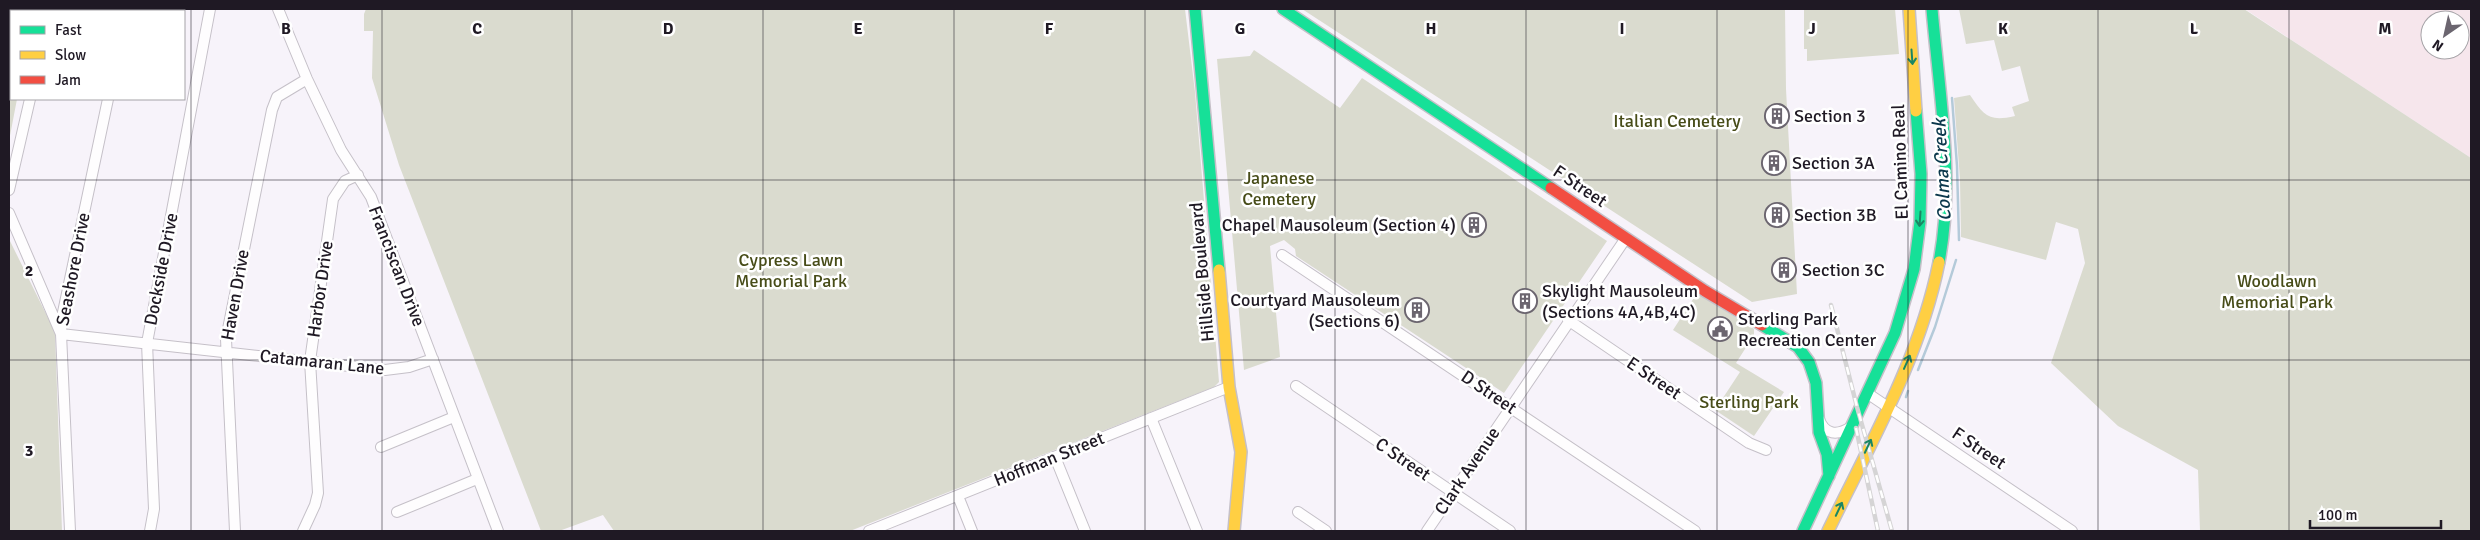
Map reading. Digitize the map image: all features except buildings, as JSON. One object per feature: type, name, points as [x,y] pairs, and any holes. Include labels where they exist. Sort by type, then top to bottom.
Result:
[{"type":"main road","name":"Hillside Boulevard","points":[[1195,9],[1229,387],[1240,452],[1234,531]]},
{"type":"main road","name":"F Street","points":[[1283,9],[1626,238],[1805,353],[1816,383],[1819,432],[1827,454],[1829,476]]},
{"type":"main road","name":"El Camino Real","points":[[1803,531],[1891,342],[1904,306],[1914,269],[1920,231],[1921,174],[1909,9]]},
{"type":"main road","points":[[1828,531],[1887,407],[1926,316],[1938,270],[1943,232],[1945,175],[1932,9]]},
{"type":"street","name":"Dockside Drive","points":[[150,531],[154,509],[147,344],[210,9]]},
{"type":"street","name":"Franciscan Drive","points":[[278,9],[306,79],[341,150],[371,198],[498,531]]},
{"type":"street","name":"Haven Drive","points":[[235,531],[225,352],[228,324],[272,110],[277,97],[306,79]]},
{"type":"street","points":[[9,190],[30,100]]},
{"type":"street","name":"Seashore Drive","points":[[70,531],[61,334],[65,301],[108,100]]},
{"type":"street","name":"Harbor Drive","points":[[303,531],[315,505],[319,480],[310,362],[333,199],[345,181],[358,175]]},
{"type":"street","points":[[9,213],[26,258],[61,334]]},
{"type":"street","name":"Clark Avenue","points":[[1427,531],[1568,320],[1626,238]]},
{"type":"street","name":"D Street","points":[[1282,254],[1695,531]]},
{"type":"street","name":"E Street","points":[[1568,320],[1749,443],[1766,450]]},
{"type":"street","name":"Catamaran Lane","points":[[61,334],[385,370],[409,367],[433,359]]},
{"type":"street","name":"C Street","points":[[1296,386],[1510,531]]},
{"type":"street","name":"Hoffman Street","points":[[869,531],[1229,387]]},
{"type":"street","name":"F Street","points":[[1867,393],[2072,531]]},
{"type":"street","points":[[382,447],[454,417]]},
{"type":"street","points":[[1818,417],[1827,432],[1837,433],[1851,428]]},
{"type":"street","points":[[1151,418],[1198,531]]},
{"type":"street","points":[[1055,457],[1085,531]]},
{"type":"street","points":[[397,512],[477,478]]},
{"type":"street","points":[[958,496],[972,531]]},
{"type":"street","points":[[1298,512],[1326,531]]},
{"type":"shaded area","points":[[2245,9],[2471,9],[2471,158]]},
{"type":"green space","name":"Cypress Lawn Memorial Park","points":[[366,9],[1185,9],[1195,92],[1219,382],[1214,387],[850,531],[614,531],[603,515],[559,531],[541,531],[399,165],[372,78],[373,31],[364,31],[364,14]]},
{"type":"green space","name":"Italian Cemetery","points":[[1302,9],[1785,9],[1786,89],[1797,294],[1752,302]]},
{"type":"green space","points":[[1804,9],[1895,9],[1899,54],[1807,61],[1807,49],[1804,49]]},
{"type":"green space","name":"Woodlawn Memorial Park","points":[[1959,9],[2244,9],[2471,158],[2471,531],[2200,531],[2198,470],[2118,426],[2051,363],[2085,263],[2078,229],[2056,222],[2046,260],[1961,237],[1960,180],[1954,98],[1970,95],[1979,108],[1993,118],[2015,116],[2012,107],[2029,101],[2020,66],[2002,71],[1994,40],[1966,44]]},
{"type":"green space","points":[[9,37],[10,100],[17,100],[9,141]]},
{"type":"green space","name":"Japanese Cemetery","points":[[1254,50],[1340,108],[1362,78],[1607,241],[1504,393],[1296,256],[1295,249],[1284,240],[1270,246],[1280,357],[1244,370],[1217,59],[1250,56]]},
{"type":"green space","points":[[9,239],[55,332],[62,531],[9,531]]},
{"type":"green space","name":"Sterling Park","points":[[1697,293],[1754,329],[1754,335],[1736,363],[1784,392],[1754,436],[1715,410],[1740,372],[1673,330]]},
{"type":"waterway","name":"Colma Creek","points":[[1952,98],[1957,166],[1959,240]]},
{"type":"waterway","name":"Colma Creek","points":[[1918,370],[1935,327],[1956,260]]},
{"type":"waterway","name":"Colma Creek","points":[[1906,397],[1908,391]]},
{"type":"railway","points":[[1831,305],[1892,531]]},
{"type":"railway","points":[[1856,428],[1878,531]]},
{"type":"traffic: fast","points":[[1195,9],[1219,270]]},
{"type":"traffic: fast","points":[[1283,9],[1551,188]]},
{"type":"traffic: fast","points":[[1932,9],[1942,104],[1946,167],[1944,231],[1939,262]]},
{"type":"traffic: fast","points":[[1803,531],[1895,333],[1914,269],[1920,222],[1921,174],[1916,111]]},
{"type":"traffic: fast","points":[[1762,325],[1798,347],[1809,362],[1816,383],[1819,432],[1827,454],[1829,476]]},
{"type":"traffic: slow","points":[[1909,9],[1916,111]]},
{"type":"traffic: slow","points":[[1828,531],[1877,433],[1907,366],[1920,332],[1939,262]]},
{"type":"traffic: slow","points":[[1219,270],[1229,387],[1241,452],[1234,531]]},
{"type":"traffic: jam","points":[[1551,188],[1705,291],[1762,325]]},
{"type":"place","name":"Section 3","points":[[1777,116]]},
{"type":"place","name":"Section 3A","points":[[1774,163]]},
{"type":"place","name":"Section 3B","points":[[1777,215]]},
{"type":"place","name":"Chapel Mausoleum (Section 4)","points":[[1474,225]]},
{"type":"place","name":"Section 3C","points":[[1784,270]]},
{"type":"place","name":"Skylight Mausoleum (Sections 4A,4B,4C)","points":[[1525,301]]},
{"type":"place","name":"Courtyard Mausoleum (Sections 6)","points":[[1417,310]]},
{"type":"place","name":"Sterling Park Recreation Center","points":[[1720,329]]}]
